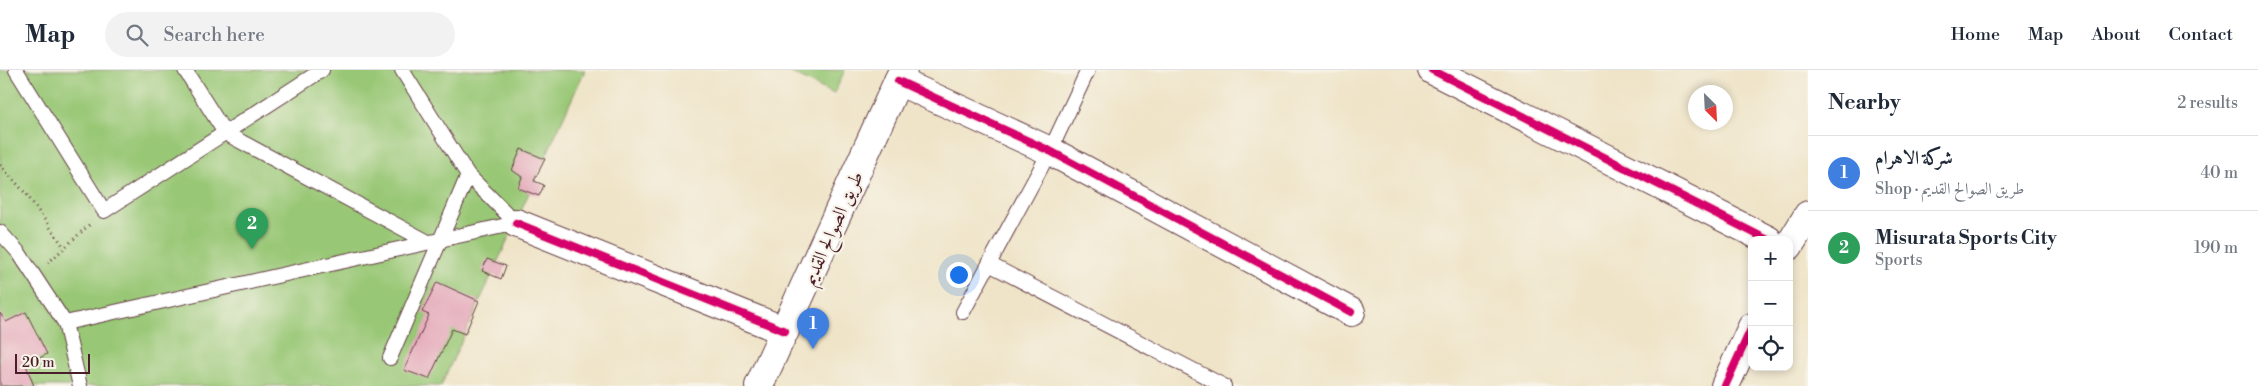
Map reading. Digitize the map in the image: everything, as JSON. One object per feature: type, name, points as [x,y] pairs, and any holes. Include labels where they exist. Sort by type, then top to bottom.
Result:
[{"type":"street","points":[[1432,70],[1760,236]]},
{"type":"street","points":[[901,76],[1050,151],[1351,312]]},
{"type":"street","name":"طريق الصوالح القديم","points":[[759,386],[901,76]]},
{"type":"street","points":[[1793,239],[1808,215]]},
{"type":"street","points":[[516,223],[785,331]]},
{"type":"street","points":[[1725,386],[1748,336]]},
{"type":"lane","points":[[16,70],[104,211],[322,70]]},
{"type":"lane","points":[[185,70],[225,133],[434,241]]},
{"type":"lane","points":[[402,70],[468,175],[516,223]]},
{"type":"lane","points":[[963,312],[1050,151],[1088,70]]},
{"type":"lane","points":[[390,358],[434,241],[468,175]]},
{"type":"lane","points":[[66,323],[516,223]]},
{"type":"lane","points":[[0,232],[19,253],[66,323],[80,386]]},
{"type":"lane","points":[[989,264],[1224,386]]},
{"type":"path","points":[[0,165],[26,195],[64,247]]},
{"type":"path","points":[[34,276],[104,211]]},
{"type":"green space","points":[[0,70],[585,70],[441,386],[0,386]]},
{"type":"green space","points":[[785,70],[845,70],[834,94]]},
{"type":"building","points":[[521,149],[545,159],[534,181],[544,185],[539,196],[518,188],[522,177],[512,170]]},
{"type":"building","points":[[487,259],[506,266],[501,279],[482,271]]},
{"type":"building","points":[[437,282],[479,301],[465,334],[452,329],[429,379],[404,370],[429,315],[422,312]]},
{"type":"building","points":[[26,312],[47,354],[26,365],[34,386],[0,386],[0,313],[6,322]]},
{"type":"cycle path","points":[[1432,70],[1760,236]]},
{"type":"cycle path","points":[[898,81],[1050,151],[1351,312]]},
{"type":"cycle path","points":[[516,223],[785,331]]},
{"type":"cycle path","points":[[1725,386],[1748,336]]},
{"type":"place","name":"Misurata Sports City","points":[[252,249]]},
{"type":"place","name":"شركة الاهرام","points":[[813,349]]}]
